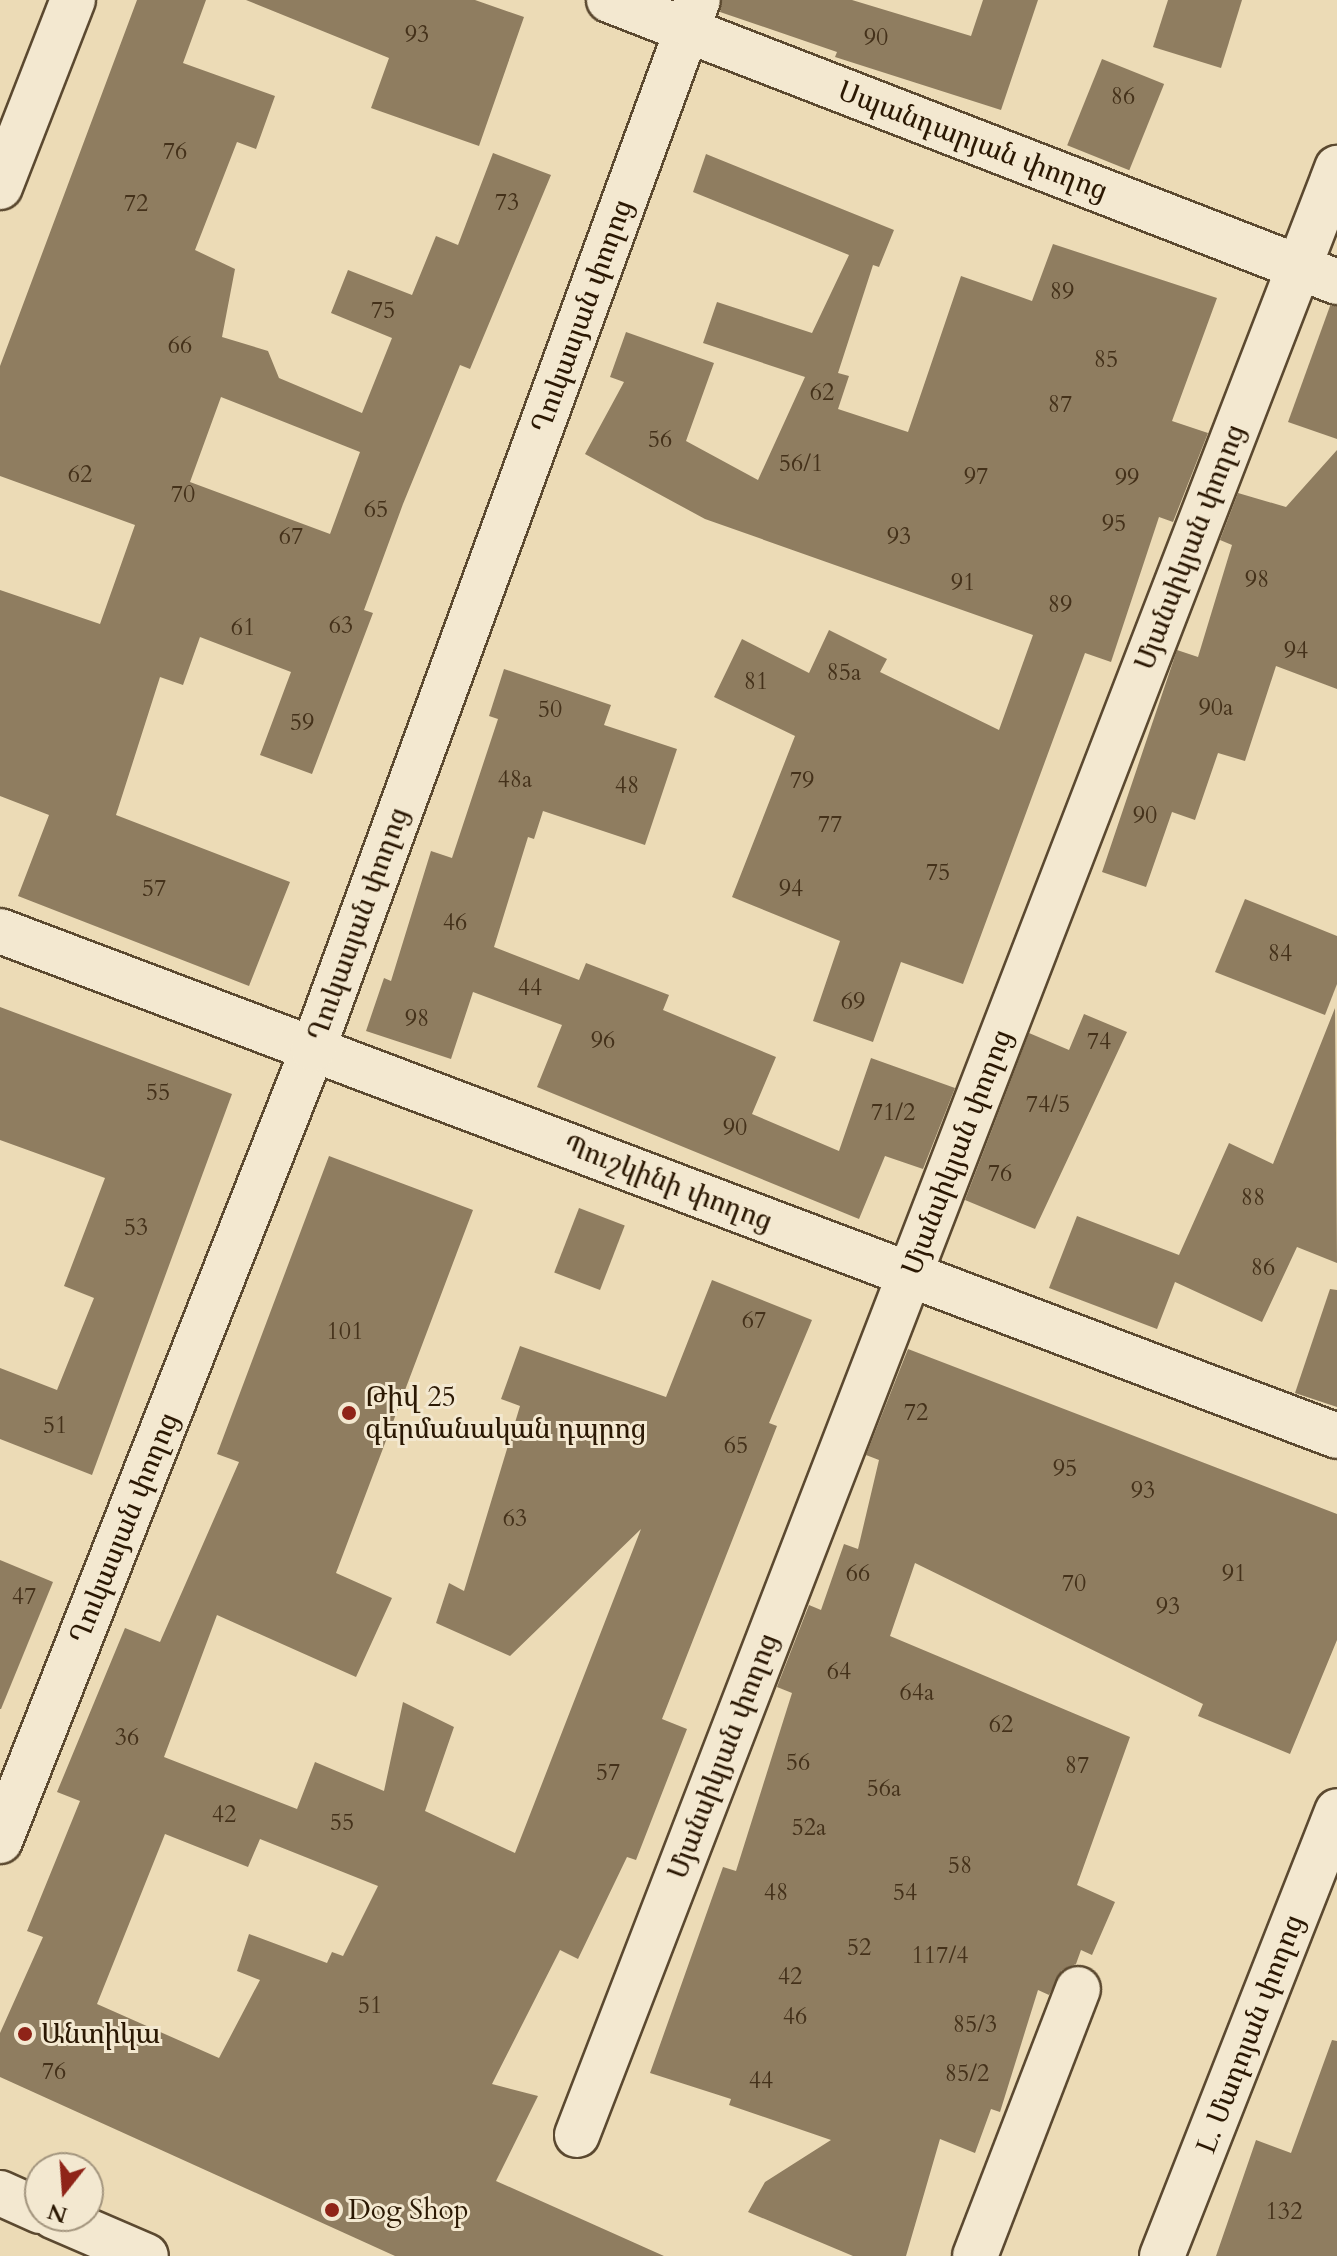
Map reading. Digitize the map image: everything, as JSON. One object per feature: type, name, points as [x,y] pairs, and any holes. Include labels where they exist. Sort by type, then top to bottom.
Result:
[{"type":"street","points":[[0,187],[73,0]]},
{"type":"street","name":"Սպանդարյան փողոց","points":[[609,0],[692,15],[1318,274]]},
{"type":"street","name":"Ղուկասյան փողոց","points":[[0,1841],[313,1049],[692,15]]},
{"type":"street","name":"Մյանսիկյան փողոց","points":[[577,2135],[909,1275],[1318,274],[1337,168]]},
{"type":"street","name":"Պուշկինի փողոց","points":[[0,931],[1337,1436]]},
{"type":"street","name":"L. Մադոյան փողոց","points":[[1162,2256],[1337,1811]]},
{"type":"street","points":[[975,2256],[1078,1989]]},
{"type":"street","points":[[0,2193],[24,2204]]},
{"type":"street","points":[[90,2232],[146,2256]]},
{"type":"building","points":[[137,0],[206,0],[183,63],[275,96],[256,149],[237,142],[195,250],[235,269],[222,337],[268,351],[279,378],[362,413],[392,338],[331,313],[348,270],[412,295],[436,236],[458,245],[493,153],[551,175],[470,369],[460,365],[403,504],[364,610],[373,613],[312,774],[260,755],[291,672],[200,637],[183,685],[160,677],[116,815],[290,882],[249,986],[18,896],[49,815],[0,796],[0,590],[100,624],[135,525],[0,476],[0,366]],"holes":[[[221,397],[360,452],[330,534],[190,482]]]},
{"type":"building","points":[[246,0],[475,0],[524,17],[479,146],[371,108],[389,58]]},
{"type":"building","points":[[722,0],[852,0],[971,36],[983,0],[1038,0],[1001,110],[835,57],[837,52],[720,12]]},
{"type":"building","points":[[1168,0],[1242,0],[1221,68],[1153,47]]},
{"type":"building","points":[[1102,59],[1164,84],[1129,170],[1067,145]]},
{"type":"building","points":[[706,154],[894,230],[879,267],[873,265],[838,373],[849,376],[838,409],[908,432],[961,276],[1032,301],[1053,244],[1217,298],[1172,421],[1208,433],[1173,522],[1159,517],[1111,662],[1085,653],[963,984],[901,962],[873,1042],[813,1021],[840,941],[732,897],[795,736],[714,697],[742,639],[809,673],[829,630],[887,659],[880,672],[999,730],[1033,635],[705,519],[585,454],[624,382],[610,377],[626,332],[714,363],[686,441],[758,480],[805,377],[703,343],[717,302],[812,333],[849,255],[693,192]]},
{"type":"building","points":[[1330,306],[1337,306],[1337,439],[1288,422]]},
{"type":"building","points":[[1337,450],[1337,689],[1276,666],[1245,761],[1218,753],[1195,820],[1172,812],[1146,887],[1102,872],[1177,650],[1198,657],[1232,545],[1220,540],[1238,493],[1286,507]]},
{"type":"building","points":[[504,669],[611,705],[604,725],[677,749],[645,845],[543,811],[534,839],[528,837],[494,947],[579,980],[586,963],[669,995],[663,1010],[776,1057],[752,1114],[839,1151],[871,1058],[955,1088],[923,1169],[885,1156],[859,1219],[537,1087],[562,1025],[473,992],[451,1059],[366,1031],[384,978],[391,981],[431,851],[452,858],[498,719],[489,716]]},
{"type":"building","points":[[1245,899],[1337,936],[1337,984],[1325,1015],[1215,972]]},
{"type":"building","points":[[0,1007],[232,1094],[92,1475],[0,1439],[0,1368],[57,1390],[94,1298],[64,1286],[105,1178],[0,1140]]},
{"type":"building","points":[[1335,1008],[1337,1263],[1297,1247],[1262,1322],[1175,1282],[1157,1329],[1049,1288],[1077,1216],[1179,1255],[1229,1143],[1273,1164]]},
{"type":"building","points":[[1084,1014],[1127,1032],[1035,1229],[965,1200],[1029,1033],[1069,1050]]},
{"type":"building","points":[[329,1156],[473,1210],[336,1573],[392,1598],[356,1677],[217,1615],[164,1757],[297,1809],[315,1762],[384,1791],[403,1702],[454,1727],[425,1811],[515,1853],[641,1529],[510,1656],[436,1623],[449,1583],[464,1591],[520,1406],[501,1399],[520,1346],[666,1397],[712,1280],[812,1320],[769,1423],[777,1426],[662,1719],[687,1729],[636,1860],[627,1857],[578,1959],[560,1950],[492,2084],[538,2096],[496,2181],[664,2256],[395,2256],[0,2077],[0,2033],[43,1937],[27,1931],[80,1801],[57,1792],[125,1628],[160,1642],[239,1462],[217,1454]],"holes":[[[165,1834],[248,1867],[260,1839],[378,1886],[343,1956],[332,1952],[327,1963],[249,1934],[237,1971],[260,1980],[219,2058],[97,2004]]]},
{"type":"building","points":[[579,1208],[625,1226],[600,1290],[554,1272]]},
{"type":"building","points":[[1330,1289],[1337,1290],[1337,1407],[1295,1393]]},
{"type":"building","points":[[908,1349],[1337,1514],[1337,1640],[1290,1754],[1198,1716],[1203,1704],[915,1563],[890,1636],[1130,1737],[1077,1885],[1115,1902],[1092,1955],[1081,1950],[1076,1964],[1062,1970],[1049,1995],[1038,1990],[1000,2112],[991,2109],[975,2153],[940,2139],[906,2256],[853,2256],[748,2212],[765,2182],[831,2140],[729,2105],[731,2099],[650,2073],[723,1867],[736,1871],[792,1693],[777,1687],[809,1605],[821,1610],[844,1544],[858,1549],[879,1460],[866,1455]]},
{"type":"building","points":[[0,1560],[53,1582],[1,1709],[0,1709]]},
{"type":"building","points":[[1332,2040],[1337,2041],[1337,2256],[1216,2256],[1256,2140],[1291,2153]]},
{"type":"place","name":"Թիվ 25 գերմանական դպրոց","points":[[349,1413]]},
{"type":"place","name":"Անտիկա","points":[[25,2034]]},
{"type":"place","name":"Dog Shop","points":[[332,2210]]}]
